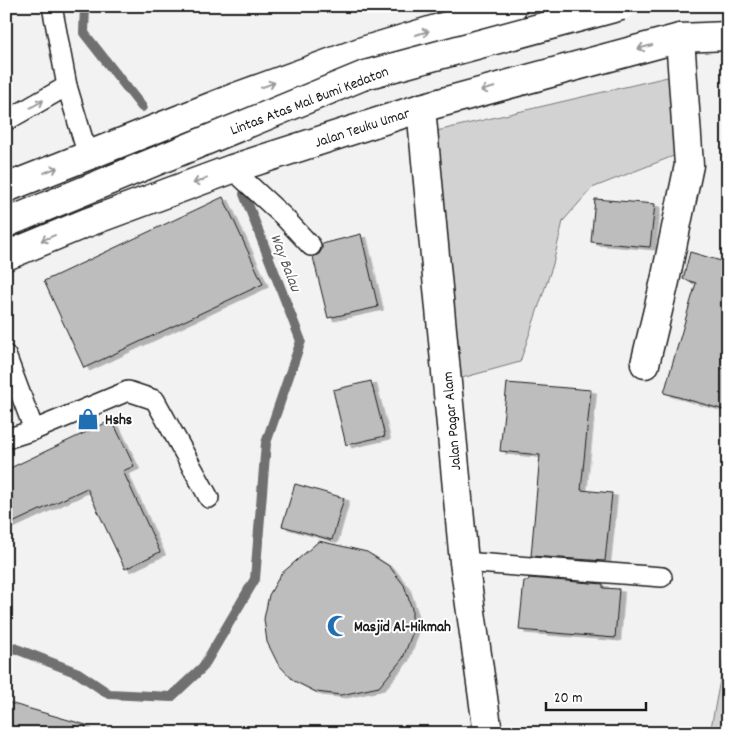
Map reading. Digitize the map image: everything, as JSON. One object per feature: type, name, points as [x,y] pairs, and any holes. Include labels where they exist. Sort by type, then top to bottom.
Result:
[{"type":"main road","points":[[6,188],[236,97],[363,51],[513,6]]},
{"type":"main road","name":"Lintas Atas Mal Bumi Kedaton","points":[[6,223],[365,75],[620,6]]},
{"type":"main road","name":"Jalan Teuku Umar","points":[[6,256],[86,223],[232,169],[421,108],[680,38],[728,36]]},
{"type":"main road","points":[[645,364],[665,281],[689,165],[680,38]]},
{"type":"main road","points":[[236,97],[225,106],[221,113],[219,135],[226,149],[238,158],[261,160]]},
{"type":"main road","name":"Jalan Pagar Alam","points":[[421,108],[464,562],[488,733]]},
{"type":"main road","points":[[6,210],[18,223],[17,234],[6,249]]},
{"type":"lane","points":[[52,6],[67,86],[88,156]]},
{"type":"lane","points":[[6,121],[67,86]]},
{"type":"lane","points":[[232,169],[311,246]]},
{"type":"lane","points":[[6,355],[34,430]]},
{"type":"lane","points":[[6,439],[34,430],[128,391],[155,400],[210,498]]},
{"type":"lane","points":[[464,562],[662,577]]},
{"type":"shaded area","points":[[676,75],[676,155],[592,188],[563,221],[553,264],[520,362],[451,381],[428,133]]},
{"type":"shaded area","points":[[724,659],[728,660],[728,733],[710,733]]},
{"type":"building","points":[[223,197],[263,284],[84,368],[44,281]]},
{"type":"building","points":[[595,199],[655,204],[650,247],[591,242]]},
{"type":"building","points":[[361,234],[378,307],[328,318],[313,257],[319,254],[322,244]]},
{"type":"building","points":[[690,252],[728,263],[728,411],[664,393],[696,283],[683,279]]},
{"type":"building","points":[[371,381],[385,436],[346,445],[333,390]]},
{"type":"building","points":[[507,383],[591,390],[581,490],[612,493],[605,561],[531,556],[540,455],[500,451]]},
{"type":"building","points":[[112,420],[134,466],[123,471],[160,552],[125,569],[87,488],[6,526],[6,470]]},
{"type":"building","points":[[295,484],[344,498],[332,540],[282,526]]},
{"type":"building","name":"Masjid Al-Hikmah","points":[[319,541],[367,552],[389,566],[404,585],[412,609],[412,634],[403,658],[379,687],[341,695],[316,692],[294,681],[278,664],[267,642],[264,619],[269,595],[281,574]]},
{"type":"building","points":[[529,578],[603,584],[603,588],[619,589],[615,638],[519,630],[524,581],[528,581]]},
{"type":"building","points":[[6,702],[86,725],[85,733],[6,733]]},
{"type":"waterway","name":"Way Balau","points":[[85,6],[84,33],[142,107]]},
{"type":"waterway","points":[[6,645],[78,673],[109,694],[171,697],[203,667],[255,579],[266,443],[301,341],[244,194]]},
{"type":"place","name":"Hshs","points":[[88,419]]},
{"type":"place","name":"Masjid Al-Hikmah","points":[[338,626]]}]
